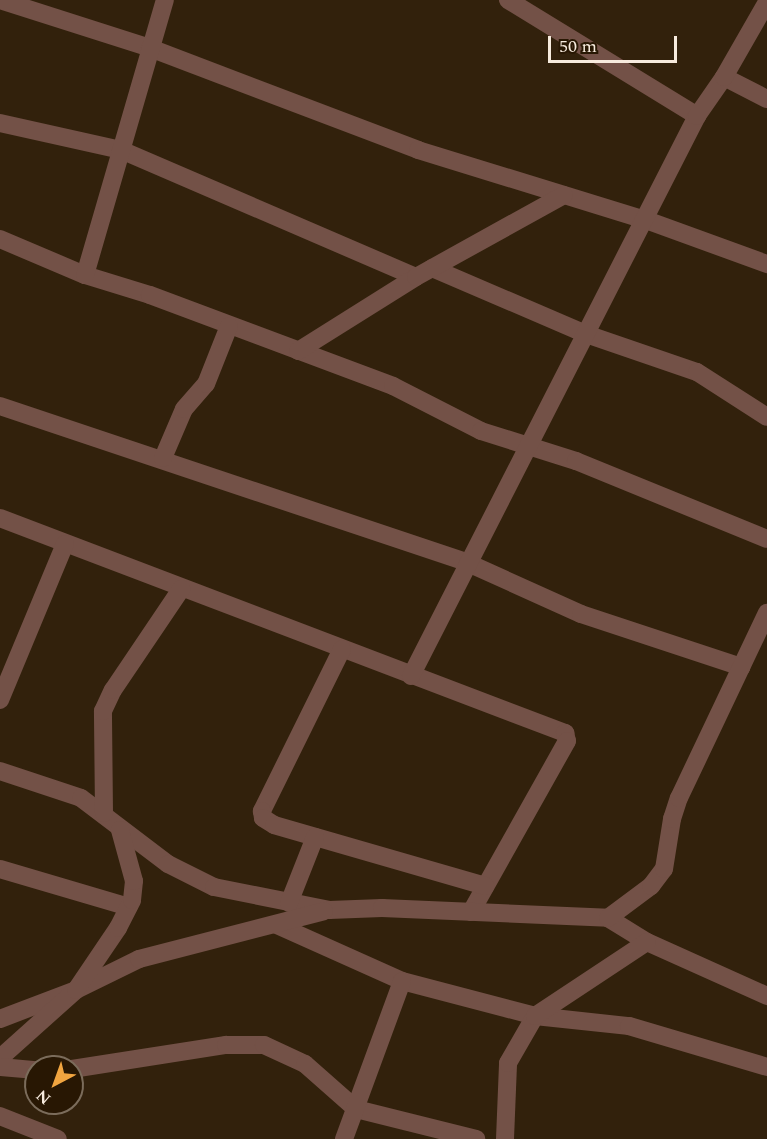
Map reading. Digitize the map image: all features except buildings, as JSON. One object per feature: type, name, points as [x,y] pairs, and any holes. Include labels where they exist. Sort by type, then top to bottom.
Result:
[{"type":"street","points":[[0,0],[150,48],[418,150],[646,220],[767,264]]},
{"type":"street","points":[[85,274],[165,0]]},
{"type":"street","points":[[508,0],[697,116]]},
{"type":"street","points":[[411,676],[526,445],[646,220],[697,116],[724,77],[767,2]]},
{"type":"street","points":[[724,77],[767,99]]},
{"type":"street","points":[[0,123],[121,150],[424,273],[586,334],[698,372],[767,417]]},
{"type":"street","points":[[298,351],[424,273],[564,195]]},
{"type":"street","points":[[0,239],[85,274],[393,386],[452,418],[576,461],[767,539]]},
{"type":"street","points":[[163,458],[184,409],[206,384],[229,326]]},
{"type":"street","points":[[0,406],[163,458],[468,563],[581,614],[741,667]]},
{"type":"street","points":[[0,518],[181,589],[566,733],[567,741],[471,912]]},
{"type":"street","points":[[0,700],[65,544]]},
{"type":"street","points":[[104,813],[103,711],[113,690],[181,589]]},
{"type":"street","points":[[608,918],[651,886],[664,869],[672,819],[679,798],[767,613]]},
{"type":"street","points":[[342,649],[262,811],[263,818],[274,825],[485,886]]},
{"type":"street","points":[[0,771],[81,798],[104,813],[120,830],[168,864],[206,884],[329,910],[471,912],[608,918],[647,942],[767,996]]},
{"type":"street","points":[[0,1058],[76,990],[129,907],[134,881],[120,830]]},
{"type":"street","points":[[289,903],[315,837]]},
{"type":"street","points":[[0,869],[129,907]]},
{"type":"street","points":[[0,1019],[76,990],[170,949],[277,925],[329,910]]},
{"type":"street","points":[[277,925],[402,981],[535,1016],[629,1026],[767,1067]]},
{"type":"street","points":[[505,1139],[508,1063],[535,1016],[647,942]]},
{"type":"street","points":[[344,1139],[402,981]]},
{"type":"street","points":[[84,1068],[226,1045],[264,1045],[305,1064],[356,1109],[476,1139]]},
{"type":"street","points":[[0,1067],[24,1069]]},
{"type":"street","points":[[0,1116],[58,1139]]}]
